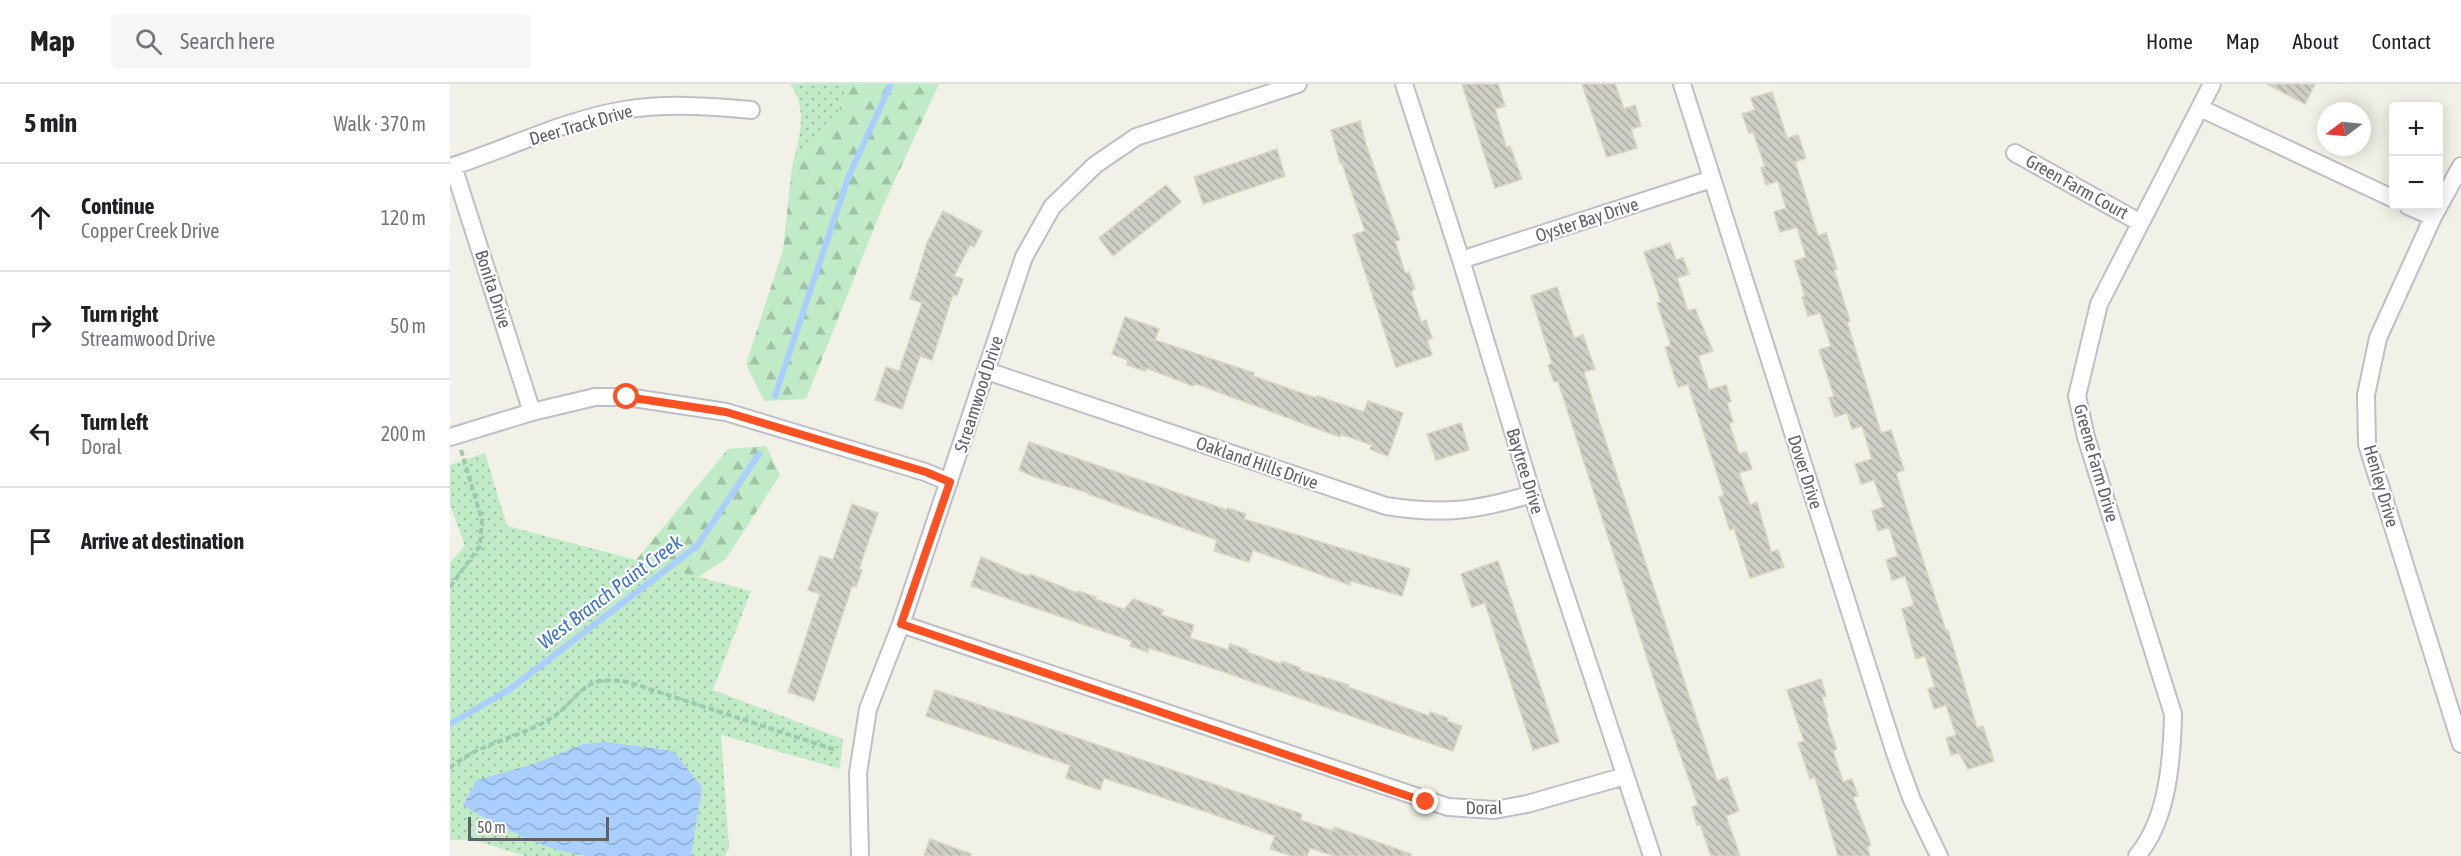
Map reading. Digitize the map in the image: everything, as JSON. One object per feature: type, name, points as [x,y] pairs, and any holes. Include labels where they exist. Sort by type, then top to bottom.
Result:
[{"type":"street","name":"Streamwood Drive","points":[[860,856],[858,773],[868,709],[901,624],[1024,257],[1052,207],[1095,165],[1136,137],[1298,84]]},
{"type":"street","name":"Baytree Drive","points":[[1404,84],[1461,260],[1532,494],[1652,856]]},
{"type":"street","name":"Dover Drive","points":[[1682,84],[1895,753],[1912,800],[1939,856]]},
{"type":"street","name":"Greene Farm Drive","points":[[2137,856],[2163,806],[2172,752],[2173,714],[2086,437],[2077,396],[2099,304],[2139,222],[2212,84]]},
{"type":"street","name":"Deer Track Drive","points":[[452,167],[576,122],[621,110],[685,105],[751,110]]},
{"type":"street","points":[[2200,108],[2389,197]]},
{"type":"street","name":"Green Farm Court","points":[[2015,153],[2139,222]]},
{"type":"street","name":"Henley Drive","points":[[2461,166],[2433,217],[2378,338],[2366,395],[2367,444],[2461,744]]},
{"type":"street","name":"Bonita Drive","points":[[452,167],[532,412]]},
{"type":"street","name":"Oyster Bay Drive","points":[[1461,260],[1712,179]]},
{"type":"street","points":[[2417,210],[2433,217]]},
{"type":"street","name":"Oakland Hills Drive","points":[[987,371],[1386,506],[1426,512],[1462,511],[1532,494]]},
{"type":"street","points":[[453,436],[532,412],[595,397],[627,397],[668,401],[756,421],[926,472],[950,482]]},
{"type":"street","name":"Doral","points":[[901,624],[1448,807],[1494,810],[1527,804],[1625,776]]},
{"type":"path","points":[[450,587],[480,546],[482,520],[453,436]]},
{"type":"path","points":[[450,768],[466,754],[558,714],[580,690],[597,682],[613,680],[628,682],[836,750]]},
{"type":"green space","points":[[790,84],[848,84],[837,115],[792,167],[801,114],[796,94]]},
{"type":"green space","points":[[848,84],[939,84],[882,208],[806,399],[764,401],[746,364],[783,250],[792,167],[837,115]]},
{"type":"green space","points":[[766,446],[780,475],[726,559],[667,597],[450,615],[506,526],[636,560],[728,449]]},
{"type":"green space","points":[[485,453],[507,526],[751,591],[713,690],[843,739],[840,769],[721,735],[729,848],[725,856],[525,856],[474,840],[450,840],[450,562],[465,546],[450,505],[450,465]]},
{"type":"water","points":[[606,742],[673,751],[702,787],[691,856],[573,854],[523,837],[463,805],[477,780],[534,764],[583,744]]},
{"type":"building","points":[[1462,84],[1498,84],[1505,106],[1495,109],[1506,147],[1510,146],[1522,179],[1495,188]]},
{"type":"building","points":[[1582,84],[1615,84],[1624,109],[1635,105],[1641,126],[1631,129],[1637,148],[1607,157]]},
{"type":"building","points":[[2267,84],[2315,84],[2305,104]]},
{"type":"building","points":[[1772,92],[1787,138],[1798,135],[1806,158],[1795,162],[1818,236],[1826,233],[1837,269],[1834,270],[1850,321],[1847,322],[1881,433],[1891,430],[1904,470],[1896,473],[1910,520],[1946,631],[1948,630],[1977,728],[1983,726],[1994,761],[1968,769],[1959,753],[1951,755],[1946,738],[1956,735],[1946,705],[1934,709],[1928,689],[1935,687],[1925,656],[1916,659],[1902,609],[1914,605],[1905,576],[1892,580],[1886,560],[1898,556],[1889,527],[1878,531],[1872,511],[1884,507],[1874,480],[1861,484],[1855,464],[1872,459],[1862,426],[1852,429],[1847,413],[1835,417],[1829,398],[1834,396],[1819,350],[1831,346],[1820,313],[1808,316],[1802,297],[1805,296],[1794,261],[1806,257],[1797,227],[1780,232],[1774,212],[1786,208],[1778,181],[1766,185],[1761,168],[1765,166],[1753,132],[1749,133],[1742,114],[1755,110],[1751,98]]},
{"type":"building","points":[[1360,121],[1366,145],[1400,240],[1395,241],[1405,273],[1409,272],[1415,289],[1411,291],[1421,322],[1426,320],[1432,338],[1427,340],[1432,355],[1396,367],[1353,235],[1365,231],[1342,163],[1340,163],[1331,130]]},
{"type":"building","points":[[1277,149],[1285,176],[1203,204],[1194,177]]},
{"type":"building","points":[[1166,185],[1181,202],[1113,256],[1099,238]]},
{"type":"building","points":[[943,211],[982,231],[974,247],[970,245],[954,276],[963,279],[957,296],[953,294],[932,360],[920,356],[902,409],[875,400],[886,367],[899,371],[922,303],[910,299],[927,243]]},
{"type":"building","points":[[1670,243],[1676,260],[1683,258],[1689,274],[1677,278],[1688,311],[1695,309],[1713,351],[1698,356],[1709,390],[1726,385],[1731,401],[1727,403],[1733,422],[1729,423],[1739,454],[1746,452],[1752,469],[1739,473],[1750,505],[1757,502],[1771,552],[1778,550],[1784,567],[1750,578],[1734,528],[1730,530],[1719,497],[1724,495],[1688,384],[1678,387],[1665,347],[1671,346],[1657,303],[1661,302],[1644,252]]},
{"type":"building","points":[[1557,287],[1574,338],[1583,335],[1595,369],[1584,372],[1717,781],[1727,777],[1739,811],[1726,816],[1740,856],[1711,856],[1700,824],[1697,825],[1692,807],[1698,805],[1658,692],[1558,381],[1554,382],[1548,365],[1552,363],[1531,296]]},
{"type":"building","points":[[1125,317],[1159,329],[1155,340],[1254,373],[1253,376],[1316,398],[1317,396],[1364,412],[1368,401],[1403,413],[1388,456],[1370,449],[1372,445],[1341,434],[1340,437],[1194,383],[1193,386],[1146,368],[1145,371],[1127,365],[1128,360],[1112,354]]},
{"type":"building","points":[[1461,423],[1469,450],[1436,460],[1427,434]]},
{"type":"building","points":[[1029,442],[1227,510],[1228,508],[1246,514],[1244,519],[1410,569],[1402,596],[1351,581],[1350,585],[1253,550],[1249,562],[1214,551],[1217,540],[1019,470]]},
{"type":"building","points":[[852,504],[878,513],[859,569],[862,570],[856,587],[852,586],[814,701],[788,692],[820,594],[808,590],[820,556],[833,560]]},
{"type":"building","points":[[981,557],[1029,577],[1030,574],[1077,593],[1078,591],[1096,597],[1095,599],[1123,609],[1122,612],[1133,599],[1163,610],[1161,615],[1194,625],[1190,638],[1228,650],[1230,644],[1281,664],[1282,661],[1300,668],[1299,670],[1349,685],[1348,687],[1429,716],[1430,712],[1448,718],[1447,721],[1462,726],[1453,751],[1221,671],[1149,648],[1148,652],[1130,646],[1132,641],[971,586]]},
{"type":"building","points":[[1498,561],[1559,742],[1533,750],[1485,603],[1472,607],[1461,574]]},
{"type":"building","points":[[1821,679],[1826,696],[1822,697],[1828,716],[1826,717],[1837,749],[1833,751],[1843,782],[1852,779],[1858,796],[1853,797],[1871,845],[1867,847],[1870,856],[1838,856],[1815,777],[1810,779],[1798,743],[1804,741],[1787,690]]},
{"type":"building","points":[[935,690],[1302,814],[1300,820],[1333,831],[1334,827],[1411,854],[1411,856],[1334,856],[1310,848],[1307,856],[1292,856],[1270,849],[1275,836],[1210,813],[1104,778],[1100,790],[1066,778],[1070,765],[926,716]]},
{"type":"building","points":[[930,839],[971,854],[970,856],[924,856]]},
{"type":"waterway","name":"West Branch Paint Creek","points":[[775,396],[848,178],[891,84]]},
{"type":"waterway","name":"West Branch Paint Creek","points":[[450,724],[510,689],[697,546],[759,454]]},
{"type":"route","points":[[627,397],[668,401],[726,412],[926,472],[950,482],[901,624],[1426,802]]}]
